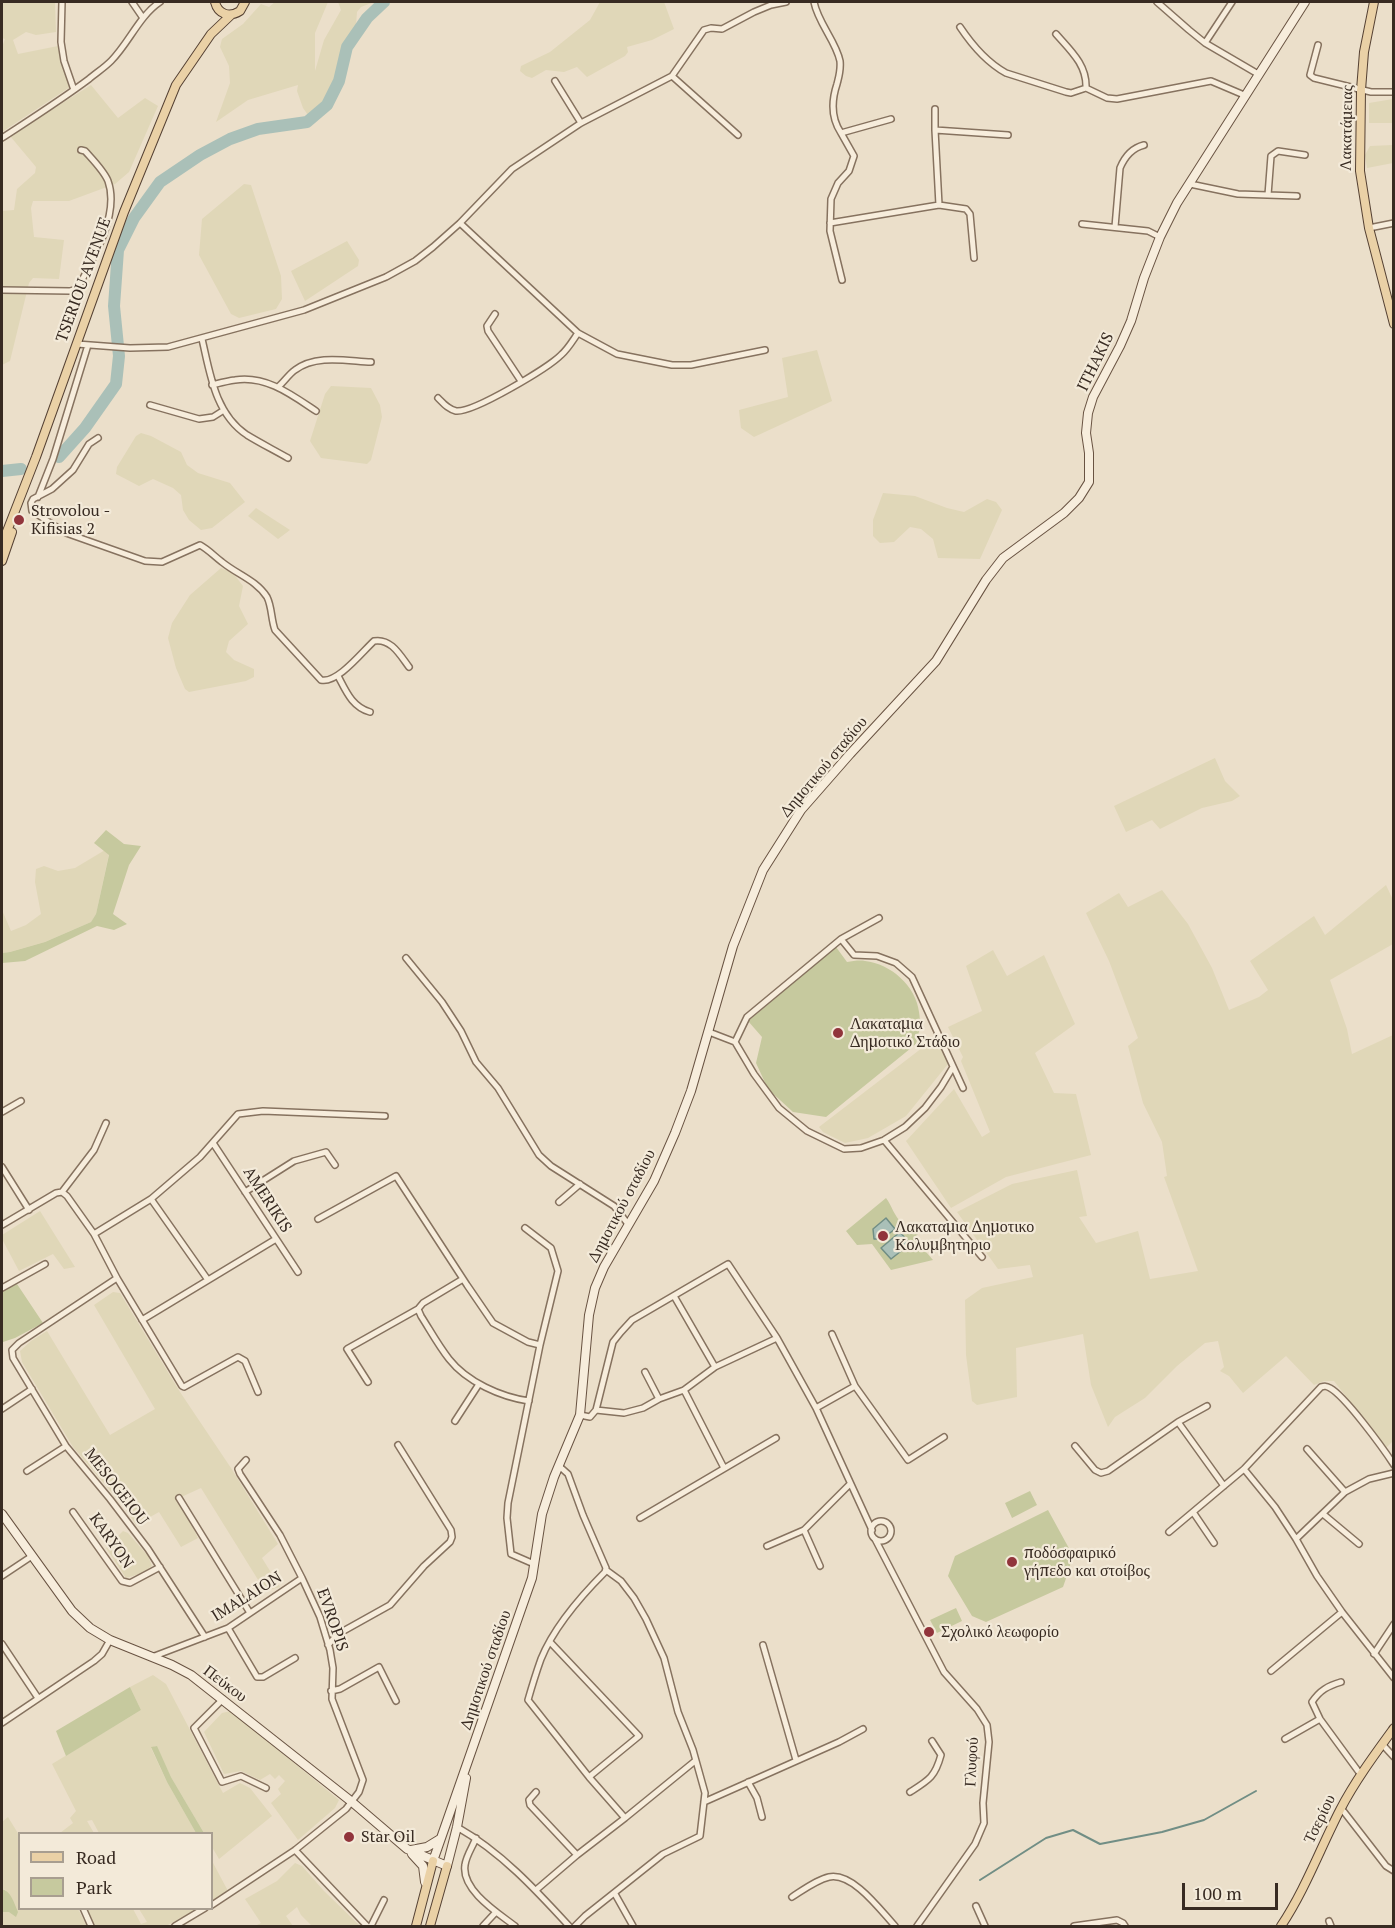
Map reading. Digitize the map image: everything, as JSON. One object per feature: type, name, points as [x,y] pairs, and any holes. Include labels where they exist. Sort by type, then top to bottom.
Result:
[{"type":"main road","name":"TSERIOU AVENUE","points":[[2,544],[114,240],[176,85],[211,34],[231,15],[240,11],[245,2]]},
{"type":"main road","name":"ITHAKIS","points":[[894,705],[936,661],[986,580],[1003,558],[1064,513],[1079,498],[1089,482],[1086,433],[1088,413],[1093,397],[1131,321],[1143,278],[1160,237],[1177,203],[1305,2]]},
{"type":"main road","name":"Λακατάμειας","points":[[1374,2],[1364,52],[1360,171],[1370,228],[1394,324]]},
{"type":"main road","name":"TSERIOU AVENUE","points":[[211,34],[217,5]]},
{"type":"main road","points":[[217,5],[222,12],[231,15]]},
{"type":"main road","points":[[2,561],[18,505]]},
{"type":"main road","name":"Δημοτικού σταδίου","points":[[469,1762],[532,1578],[542,1514],[580,1415],[589,1315],[595,1288],[604,1267],[654,1181],[692,1091],[733,946],[763,870],[801,810],[894,705]]},
{"type":"main road","name":"Πεύκου","points":[[2,1514],[72,1611],[90,1628],[110,1640],[191,1675],[352,1802],[407,1849],[447,1866]]},
{"type":"main road","name":"Τσερίου","points":[[1281,1926],[1297,1902],[1341,1809],[1361,1775],[1394,1728]]},
{"type":"main road","points":[[430,1926],[457,1827],[469,1762]]},
{"type":"main road","points":[[416,1926],[440,1839],[469,1762]]},
{"type":"main road","points":[[407,1849],[420,1849],[440,1839]]},
{"type":"main road","points":[[407,1849],[423,1866],[426,1876],[425,1888]]},
{"type":"street","points":[[62,2],[61,42],[64,61],[74,90]]},
{"type":"street","points":[[132,2],[143,18]]},
{"type":"street","points":[[2,138],[110,63],[143,18],[160,2]]},
{"type":"street","points":[[77,344],[130,348],[168,347],[304,310],[386,277],[415,261],[460,223],[512,169],[581,123],[672,76],[704,30],[722,28],[771,5],[786,2]]},
{"type":"street","points":[[814,2],[816,11],[840,59],[841,72],[832,110],[836,126],[854,156],[849,171],[838,183],[831,199],[830,231],[842,280]]},
{"type":"street","points":[[1157,2],[1205,43],[1258,74]]},
{"type":"street","points":[[1205,43],[1232,2]]},
{"type":"street","points":[[960,27],[979,52],[1006,73],[1071,93],[1086,88],[1107,98],[1117,99],[1211,81],[1244,95]]},
{"type":"street","points":[[1056,34],[1080,62],[1086,77],[1086,88]]},
{"type":"street","points":[[1318,45],[1310,75],[1314,78],[1371,92],[1394,92]]},
{"type":"street","points":[[672,76],[738,135]]},
{"type":"street","points":[[555,81],[581,123]]},
{"type":"street","points":[[934,109],[939,205]]},
{"type":"street","points":[[841,133],[891,120]]},
{"type":"street","points":[[935,130],[1008,135]]},
{"type":"street","points":[[1115,227],[1120,168],[1135,147],[1144,145]]},
{"type":"street","points":[[2,290],[70,291],[77,288],[107,226],[111,198],[108,180],[90,156],[81,150]]},
{"type":"street","points":[[1268,195],[1271,156],[1278,151],[1305,154]]},
{"type":"street","points":[[1190,184],[1238,194],[1297,195]]},
{"type":"street","points":[[830,223],[939,205],[966,209],[970,214],[974,258]]},
{"type":"street","points":[[460,223],[578,333],[617,354],[672,365],[691,365],[765,350]]},
{"type":"street","points":[[1370,228],[1394,223]]},
{"type":"street","points":[[1082,224],[1148,231],[1160,237]]},
{"type":"street","points":[[102,238],[114,240]]},
{"type":"street","points":[[495,314],[487,326],[488,331],[521,381]]},
{"type":"street","points":[[438,398],[448,409],[459,411],[473,408],[548,366],[562,354],[578,333]]},
{"type":"street","points":[[202,339],[212,385],[224,410],[237,427],[246,434],[288,458]]},
{"type":"street","points":[[38,497],[53,459],[88,345]]},
{"type":"street","points":[[279,387],[294,370],[308,362],[324,360],[371,362]]},
{"type":"street","points":[[212,385],[237,379],[257,380],[279,387],[316,411]]},
{"type":"street","points":[[150,405],[199,418],[213,417],[224,410]]},
{"type":"street","points":[[30,507],[33,499],[52,489],[73,470],[89,444],[98,438]]},
{"type":"street","points":[[18,505],[30,507],[32,511],[66,533],[145,561],[162,562],[200,545],[210,550],[223,562],[256,583],[271,606],[271,619],[275,630],[321,680],[329,681],[338,676],[374,641],[381,640],[390,644],[409,667]]},
{"type":"street","points":[[338,676],[357,707],[370,712]]},
{"type":"street","points":[[735,1042],[747,1017],[841,939],[879,918]]},
{"type":"street","points":[[841,939],[854,955],[877,956],[896,963],[912,977],[963,1088]]},
{"type":"street","points":[[406,958],[442,1002],[461,1031],[476,1062],[498,1088],[539,1155],[550,1166],[614,1206],[628,1224]]},
{"type":"street","points":[[709,1032],[735,1042],[754,1074],[779,1108],[807,1131],[844,1149],[861,1148],[884,1140],[905,1126],[925,1108],[953,1067]]},
{"type":"street","points":[[2,1112],[21,1101]]},
{"type":"street","points":[[94,1234],[151,1199],[200,1157],[238,1114],[263,1111],[385,1116]]},
{"type":"street","points":[[2,1225],[56,1193],[62,1192],[94,1150],[106,1123]]},
{"type":"street","points":[[884,1140],[982,1257]]},
{"type":"street","name":"AMERIKIS","points":[[213,1143],[298,1272]]},
{"type":"street","points":[[245,1192],[294,1161],[326,1152],[335,1165]]},
{"type":"street","points":[[2,1167],[29,1210]]},
{"type":"street","points":[[318,1219],[396,1176],[493,1323],[528,1342],[540,1345]]},
{"type":"street","points":[[559,1202],[580,1184]]},
{"type":"street","points":[[62,1192],[94,1234],[117,1278],[182,1386],[184,1387],[238,1357],[245,1361],[258,1392]]},
{"type":"street","points":[[151,1199],[208,1280]]},
{"type":"street","points":[[525,1228],[551,1248],[558,1270],[540,1345],[508,1503],[507,1518],[511,1554],[534,1564]]},
{"type":"street","points":[[142,1320],[276,1239]]},
{"type":"street","points":[[2,1288],[45,1264]]},
{"type":"street","points":[[580,1415],[590,1417],[596,1410],[613,1342],[632,1320],[729,1264],[777,1338],[816,1408],[875,1539],[879,1541],[889,1538],[891,1533],[888,1524],[878,1522],[872,1530]]},
{"type":"street","name":"MESOGEIOU","points":[[117,1278],[19,1343],[12,1350],[13,1358],[66,1446],[110,1499],[160,1567],[205,1637]]},
{"type":"street","points":[[368,1382],[347,1349],[418,1309],[423,1303],[463,1279]]},
{"type":"street","points":[[674,1296],[715,1368]]},
{"type":"street","points":[[418,1309],[449,1359],[479,1384],[516,1399],[529,1401]]},
{"type":"street","points":[[832,1334],[855,1386],[908,1460],[944,1437]]},
{"type":"street","points":[[596,1410],[633,1412],[684,1390],[715,1368],[777,1338]]},
{"type":"street","points":[[645,1372],[659,1399]]},
{"type":"street","points":[[455,1421],[479,1384]]},
{"type":"street","points":[[816,1408],[855,1386]]},
{"type":"street","points":[[1169,1532],[1244,1469],[1321,1387],[1331,1388],[1343,1400],[1374,1436],[1394,1464]]},
{"type":"street","points":[[2,1409],[32,1389]]},
{"type":"street","points":[[684,1390],[724,1468]]},
{"type":"street","points":[[1075,1446],[1095,1470],[1101,1473],[1108,1471],[1178,1422],[1207,1406]]},
{"type":"street","points":[[1178,1422],[1224,1486]]},
{"type":"street","points":[[640,1518],[776,1438]]},
{"type":"street","points":[[328,1645],[338,1634],[390,1605],[424,1566],[450,1542],[452,1537],[452,1530],[398,1445]]},
{"type":"street","points":[[27,1471],[66,1446]]},
{"type":"street","points":[[1307,1449],[1345,1492]]},
{"type":"street","name":"EVROPIS","points":[[246,1460],[238,1469],[240,1474],[280,1535],[320,1617],[333,1668],[332,1699],[363,1780],[352,1802]]},
{"type":"street","points":[[559,1466],[568,1474],[606,1570],[621,1581],[646,1619],[664,1658],[678,1712],[693,1750],[705,1793],[700,1836],[663,1854],[575,1926]]},
{"type":"street","points":[[1244,1469],[1275,1507],[1342,1612],[1394,1678]]},
{"type":"street","points":[[1296,1539],[1345,1492],[1369,1479],[1394,1473]]},
{"type":"street","points":[[767,1546],[804,1530],[850,1484]]},
{"type":"street","points":[[179,1498],[250,1612]]},
{"type":"street","name":"KARYON","points":[[73,1512],[122,1581],[130,1583],[160,1567]]},
{"type":"street","points":[[1193,1512],[1214,1543]]},
{"type":"street","points":[[1323,1514],[1359,1544]]},
{"type":"street","points":[[804,1530],[820,1566]]},
{"type":"street","name":"Γλυφού","points":[[875,1539],[944,1672],[977,1709],[987,1725],[989,1742],[983,1803],[984,1823],[975,1844],[917,1926]]},
{"type":"street","points":[[2,1576],[32,1556]]},
{"type":"street","points":[[606,1570],[584,1594],[550,1643],[542,1657],[528,1700],[625,1818]]},
{"type":"street","name":"IMALAION","points":[[152,1657],[228,1628],[302,1578]]},
{"type":"street","points":[[1271,1671],[1342,1612]]},
{"type":"street","points":[[1374,1654],[1394,1624]]},
{"type":"street","points":[[228,1628],[257,1677],[263,1677],[295,1658]]},
{"type":"street","points":[[2,1723],[94,1661],[102,1654],[110,1640]]},
{"type":"street","points":[[550,1643],[639,1736],[589,1777]]},
{"type":"street","points":[[2,1644],[38,1698]]},
{"type":"street","points":[[763,1645],[796,1760]]},
{"type":"street","points":[[2,1657],[8,1653]]},
{"type":"street","points":[[331,1691],[340,1689],[379,1667],[396,1701]]},
{"type":"street","points":[[1341,1682],[1325,1688],[1312,1702],[1320,1719],[1361,1775]]},
{"type":"street","points":[[223,1699],[194,1728],[222,1782],[241,1776],[266,1788]]},
{"type":"street","points":[[1285,1739],[1320,1719]]},
{"type":"street","points":[[704,1802],[839,1742],[863,1729]]},
{"type":"street","points":[[910,1792],[927,1781],[937,1769],[941,1755],[932,1741]]},
{"type":"street","points":[[1382,1744],[1394,1757]]},
{"type":"street","points":[[536,1890],[695,1761]]},
{"type":"street","points":[[748,1782],[757,1798],[762,1817]]},
{"type":"street","points":[[536,1792],[529,1800],[530,1805],[577,1855]]},
{"type":"street","points":[[213,1904],[295,1850],[352,1802]]},
{"type":"street","points":[[1341,1809],[1386,1866],[1394,1871]]},
{"type":"street","points":[[457,1827],[476,1838],[503,1860],[536,1890],[569,1926]]},
{"type":"street","points":[[476,1838],[464,1866],[468,1883],[476,1894],[514,1926]]},
{"type":"street","points":[[295,1850],[369,1926],[384,1900]]},
{"type":"street","points":[[792,1897],[831,1876],[845,1879],[866,1895],[895,1926]]},
{"type":"street","points":[[615,1894],[633,1926]]},
{"type":"street","points":[[976,1906],[985,1926]]},
{"type":"street","points":[[84,1910],[91,1926]]},
{"type":"street","points":[[175,1926],[202,1910]]},
{"type":"street","points":[[483,1926],[496,1912]]},
{"type":"street","points":[[1074,1926],[1117,1920],[1125,1926]]},
{"type":"shaded area","points":[[2,2],[55,2],[56,32],[36,35],[26,32],[13,40],[18,54],[58,46],[70,87],[2,132],[2,47],[5,39],[2,38]]},
{"type":"shaded area","points":[[275,2],[328,2],[315,33],[315,71],[324,40],[341,10],[338,2],[374,2],[361,7],[357,12],[356,25],[344,44],[335,81],[327,99],[318,110],[308,115],[297,91],[298,85],[248,100],[216,122],[230,83],[229,66],[220,47],[222,39],[243,24],[261,4],[269,7]]},
{"type":"shaded area","points":[[600,2],[664,2],[674,29],[652,40],[627,47],[628,52],[625,56],[587,77],[577,67],[564,72],[546,70],[532,78],[520,71],[521,66],[550,52],[590,20]]},
{"type":"shaded area","points":[[91,85],[118,118],[145,98],[158,106],[129,172],[115,184],[69,201],[33,201],[31,208],[34,237],[64,240],[59,279],[33,278],[29,283],[10,361],[2,365],[2,211],[14,210],[17,189],[35,173],[36,167],[10,136]]},
{"type":"shaded area","points":[[1393,99],[1393,123],[1369,123],[1369,103]]},
{"type":"shaded area","points":[[1393,145],[1393,163],[1367,168],[1365,155],[1370,146]]},
{"type":"shaded area","points":[[244,184],[251,185],[281,276],[282,299],[276,309],[239,318],[231,314],[199,255],[202,219]]},
{"type":"shaded area","points":[[347,241],[359,260],[358,266],[305,301],[291,271]]},
{"type":"shaded area","points":[[817,350],[832,401],[754,437],[741,428],[739,410],[788,397],[782,358]]},
{"type":"shaded area","points":[[331,386],[371,388],[380,405],[382,417],[371,460],[367,464],[321,458],[310,441],[325,394]]},
{"type":"shaded area","points":[[141,433],[181,452],[187,465],[198,473],[230,483],[245,502],[212,528],[201,530],[189,520],[183,510],[181,495],[173,488],[153,479],[139,486],[116,474],[117,467],[136,436]]},
{"type":"shaded area","points":[[883,493],[915,496],[964,512],[987,499],[996,502],[1002,510],[980,559],[938,558],[933,539],[921,529],[910,527],[894,542],[880,543],[873,536],[873,520]]},
{"type":"shaded area","points":[[256,508],[290,530],[278,539],[248,516]]},
{"type":"shaded area","points":[[221,568],[233,573],[243,586],[239,606],[248,624],[229,641],[226,652],[234,660],[254,669],[254,677],[246,681],[189,692],[185,689],[176,668],[168,638],[172,623],[190,595]]},
{"type":"shaded area","points":[[1215,758],[1225,781],[1240,796],[1232,801],[1202,808],[1160,829],[1152,820],[1126,832],[1114,806]]},
{"type":"shaded area","points":[[105,850],[109,854],[96,914],[91,922],[45,942],[2,953],[2,910],[11,931],[26,925],[41,914],[35,882],[36,869],[44,866],[58,871],[75,868]]},
{"type":"shaded area","points":[[1386,885],[1393,900],[1393,944],[1330,980],[1347,1029],[1352,1054],[1393,1035],[1394,1440],[1386,1448],[1334,1381],[1324,1381],[1314,1385],[1286,1356],[1243,1393],[1229,1376],[1220,1371],[1224,1367],[1218,1341],[1205,1343],[1177,1366],[1145,1398],[1115,1417],[1108,1427],[1091,1385],[1083,1334],[1016,1348],[1017,1397],[977,1405],[972,1401],[966,1355],[965,1300],[982,1288],[1033,1277],[1030,1265],[998,1269],[957,1212],[1012,1184],[1077,1170],[1087,1216],[1079,1217],[1096,1243],[1138,1231],[1150,1279],[1198,1271],[1164,1177],[1167,1176],[1162,1142],[1143,1103],[1128,1046],[1138,1038],[1109,961],[1086,913],[1119,893],[1128,907],[1162,890],[1188,924],[1212,968],[1229,1010],[1259,997],[1268,990],[1250,961],[1314,916],[1325,935]]},
{"type":"shaded area","points":[[993,950],[1007,976],[1044,955],[1075,1024],[1035,1053],[1054,1093],[1076,1094],[1091,1155],[1006,1177],[951,1208],[906,1141],[954,1089],[982,1137],[990,1132],[961,1061],[963,1057],[948,1027],[982,1011],[966,966]]},
{"type":"shaded area","points":[[935,1038],[944,1051],[948,1064],[906,1116],[868,1138],[845,1143],[823,1132],[819,1127]]},
{"type":"shaded area","points":[[40,1211],[75,1267],[64,1269],[53,1254],[19,1271],[2,1235]]},
{"type":"shaded area","points":[[113,1292],[120,1293],[180,1392],[278,1544],[262,1558],[280,1587],[265,1591],[201,1488],[179,1498],[198,1538],[181,1547],[159,1512],[136,1525],[125,1508],[73,1447],[22,1362],[20,1351],[47,1331],[110,1435],[155,1409],[94,1305]]},
{"type":"shaded area","points":[[123,1531],[128,1533],[148,1556],[152,1566],[143,1573],[126,1578],[106,1548]]},
{"type":"shaded area","points":[[153,1675],[166,1684],[223,1793],[240,1783],[250,1788],[272,1816],[219,1859],[213,1849],[213,1832],[203,1832],[171,1777],[156,1746],[151,1748],[195,1832],[98,1832],[92,1820],[87,1821],[93,1832],[61,1832],[73,1823],[70,1818],[76,1811],[52,1764],[141,1710],[130,1687]]},
{"type":"shaded area","points":[[231,1711],[339,1800],[335,1808],[298,1840],[271,1803],[281,1794],[278,1789],[285,1781],[279,1775],[275,1779],[270,1774],[260,1780],[241,1771],[224,1774],[204,1732],[222,1713]]},
{"type":"shaded area","points":[[8,1817],[18,1833],[18,1910],[79,1910],[87,1926],[2,1926],[2,1912],[9,1912],[6,1890],[2,1889],[2,1822]]},
{"type":"shaded area","points":[[213,1863],[228,1891],[213,1899]]},
{"type":"shaded area","points":[[295,1863],[302,1866],[360,1926],[312,1926],[301,1915],[297,1907],[286,1916],[293,1926],[255,1926],[261,1923],[245,1899],[277,1881]]},
{"type":"shaded area","points":[[87,1910],[134,1910],[141,1924],[147,1922],[140,1910],[195,1910],[166,1926],[95,1926]]},
{"type":"green space","points":[[106,830],[124,844],[141,846],[129,865],[113,914],[127,924],[114,930],[97,926],[25,961],[2,963],[2,953],[45,942],[91,922],[96,914],[109,855],[94,843]]},
{"type":"green space","name":"Λακαταμια Δημοτικό Στάδιο","points":[[836,947],[847,962],[875,963],[893,972],[907,985],[917,1002],[919,1012],[920,1024],[916,1044],[826,1117],[793,1112],[768,1089],[756,1063],[762,1037],[748,1021]]},
{"type":"green space","name":"Λακαταμια Δημοτικο Κολυμβητηριο","points":[[886,1198],[899,1220],[918,1234],[914,1238],[933,1260],[891,1270],[872,1244],[857,1245],[846,1231]]},
{"type":"green space","points":[[17,1284],[43,1323],[3,1342],[2,1291]]},
{"type":"green space","points":[[1030,1491],[1037,1505],[1012,1518],[1005,1503]]},
{"type":"green space","name":"ποδόσφαιρικό γήπεδο και στοίβος","points":[[1048,1510],[1071,1552],[1070,1567],[1063,1587],[986,1622],[972,1616],[948,1576],[955,1556]]},
{"type":"green space","points":[[956,1608],[962,1621],[937,1633],[930,1620]]},
{"type":"green space","points":[[130,1687],[141,1710],[66,1756],[56,1731]]},
{"type":"green space","points":[[157,1746],[171,1777],[203,1832],[195,1832],[167,1782],[151,1747]]},
{"type":"green space","points":[[2,1889],[12,1898],[18,1912],[16,1917],[9,1912],[2,1912]]},
{"type":"water","points":[[886,1218],[895,1229],[882,1239],[874,1239],[873,1229]]},
{"type":"water","points":[[900,1232],[910,1244],[891,1259],[881,1248]]},
{"type":"waterway","points":[[59,457],[85,428],[116,384],[119,356],[114,306],[118,250],[134,218],[160,182],[200,155],[230,139],[258,129],[307,122],[327,105],[339,81],[347,47],[367,18],[384,2]]},
{"type":"waterway","points":[[2,471],[21,469]]},
{"type":"waterway","points":[[980,1880],[1046,1838],[1073,1830],[1100,1844],[1162,1832],[1204,1820],[1256,1791]]},
{"type":"place","name":"Strovolou - Kifisias 2","points":[[19,520]]},
{"type":"place","name":"Λακαταμια Δημοτικό Στάδιο","points":[[838,1033]]},
{"type":"place","name":"Λακαταμια Δημοτικο Κολυμβητηριο","points":[[883,1236]]},
{"type":"place","name":"ποδόσφαιρικό γήπεδο και στοίβος","points":[[1012,1562]]},
{"type":"place","name":"Σχολικό λεωφορίο","points":[[929,1632]]},
{"type":"place","name":"Star Oil","points":[[349,1837]]}]
